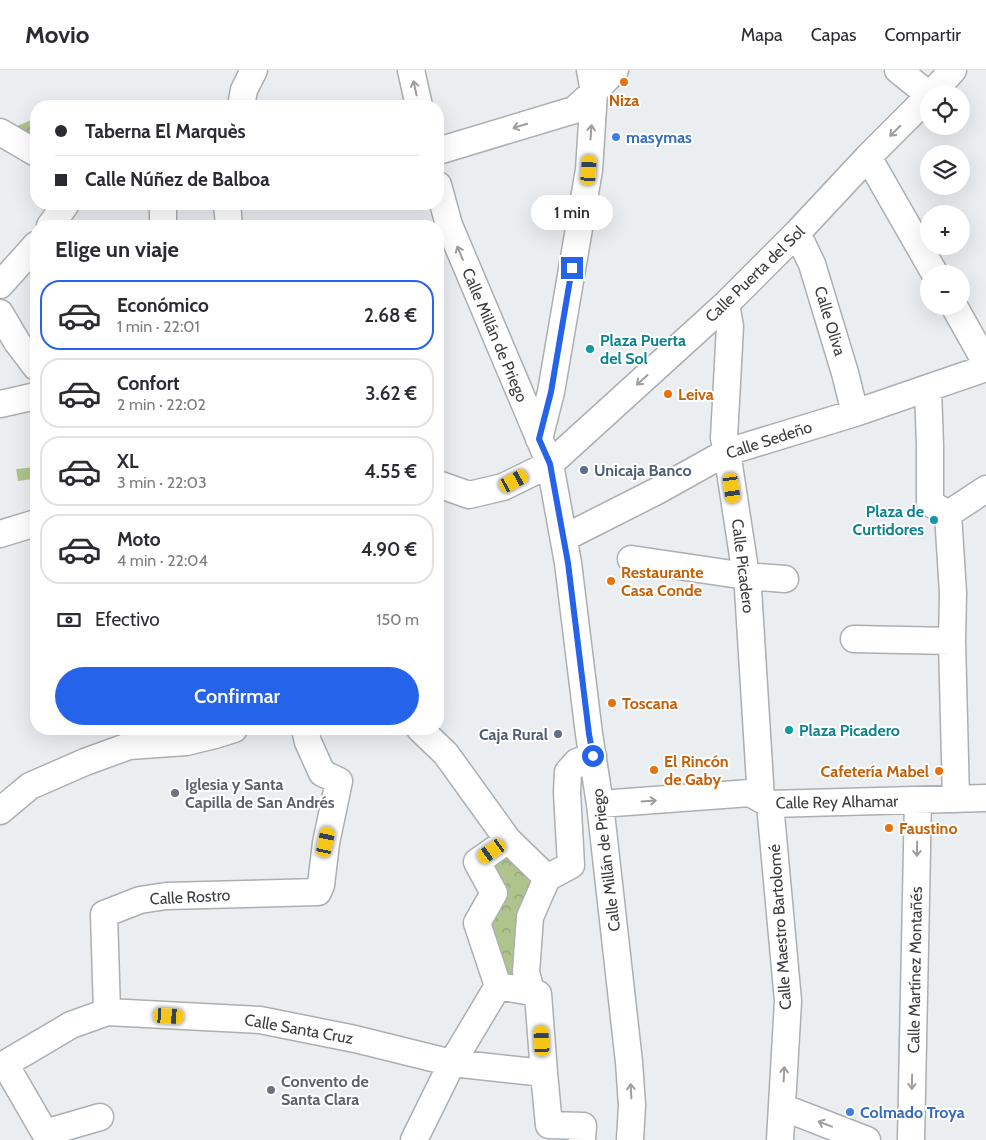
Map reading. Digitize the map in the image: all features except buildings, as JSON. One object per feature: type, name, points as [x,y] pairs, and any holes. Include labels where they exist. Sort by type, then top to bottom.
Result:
[{"type":"street","points":[[242,100],[244,90],[254,70]]},
{"type":"street","points":[[411,70],[418,100]]},
{"type":"street","points":[[444,149],[574,110],[592,81],[614,70]]},
{"type":"street","points":[[898,70],[920,88]]},
{"type":"street","name":"Calle Puerta del Sol","points":[[939,85],[953,70]]},
{"type":"street","points":[[539,439],[551,392],[589,170],[592,81]]},
{"type":"street","name":"Calle Puerta del Sol","points":[[444,486],[469,495],[502,487],[550,464],[726,304],[920,104]]},
{"type":"street","points":[[0,132],[30,150]]},
{"type":"street","points":[[868,157],[930,265]]},
{"type":"street","name":"Calle Millán de Priego","points":[[444,207],[449,225],[550,464],[568,563],[589,734],[600,804],[629,1062],[632,1105],[630,1140]]},
{"type":"street","name":"Calle Oliva","points":[[797,233],[812,264],[855,412]]},
{"type":"street","points":[[0,285],[30,252]]},
{"type":"street","name":"Calle Picadero","points":[[726,304],[730,326],[724,438],[748,589],[765,801]]},
{"type":"street","points":[[959,315],[986,363]]},
{"type":"street","points":[[3,323],[30,359]]},
{"type":"street","name":"Calle Sedeño","points":[[564,538],[727,452],[986,368]]},
{"type":"street","points":[[928,388],[930,503],[948,514]]},
{"type":"street","points":[[0,404],[30,397]]},
{"type":"street","points":[[948,514],[986,489]]},
{"type":"street","points":[[948,514],[953,593],[952,641],[956,799]]},
{"type":"street","points":[[0,534],[30,525]]},
{"type":"street","points":[[631,559],[746,576],[785,579]]},
{"type":"street","points":[[854,639],[952,641]]},
{"type":"street","points":[[0,811],[30,786],[85,762],[129,746],[185,735],[215,735]]},
{"type":"street","name":"Calle Rostro","points":[[107,1012],[104,914],[140,900],[166,896],[318,892],[322,885],[326,842],[339,781],[322,773],[306,735]]},
{"type":"street","points":[[426,735],[446,754],[508,840],[546,878]]},
{"type":"street","points":[[530,992],[526,972],[530,917],[546,878],[571,865],[567,792],[568,772],[577,762],[593,756]]},
{"type":"street","name":"Calle Rey Alhamar","points":[[600,804],[750,793],[765,801],[986,798]]},
{"type":"street","name":"Calle Martínez Montañés","points":[[911,1140],[918,800]]},
{"type":"street","name":"Calle Maestro Bartolomé","points":[[765,801],[788,1001],[780,1140]]},
{"type":"street","points":[[414,1140],[452,1063],[498,986],[477,923],[494,893],[477,862],[508,840]]},
{"type":"street","points":[[498,986],[538,994],[549,1125],[582,1126],[582,1140]]},
{"type":"street","name":"Calle Santa Cruz","points":[[47,1136],[5,1064],[71,1025],[107,1012],[260,1020],[355,1039],[452,1063],[544,1073]]},
{"type":"street","points":[[782,1107],[868,1140]]},
{"type":"street","points":[[47,1136],[100,1117]]},
{"type":"green space","points":[[30,121],[30,147],[4,132]]},
{"type":"green space","points":[[30,468],[30,479],[18,481],[16,469]]},
{"type":"green space","points":[[506,850],[541,880],[525,985],[508,984],[482,922],[483,864]]},
{"type":"place","name":"Niza","points":[[624,82]]},
{"type":"place","name":"masymas","points":[[616,137]]},
{"type":"place","name":"Plaza Puerta del Sol","points":[[590,349]]},
{"type":"place","name":"Leiva","points":[[668,394]]},
{"type":"place","name":"Unicaja Banco","points":[[584,470]]},
{"type":"place","name":"Plaza de Curtidores","points":[[934,520]]},
{"type":"place","name":"Restaurante Casa Conde","points":[[611,581]]},
{"type":"place","name":"Toscana","points":[[612,703]]},
{"type":"place","name":"Plaza Picadero","points":[[789,730]]},
{"type":"place","name":"Caja Rural","points":[[558,734]]},
{"type":"place","name":"El Rincón de Gaby","points":[[654,770]]},
{"type":"place","name":"Cafetería Mabel","points":[[939,771]]},
{"type":"place","name":"Iglesia y Santa Capilla de San Andrés","points":[[175,793]]},
{"type":"place","name":"Faustino","points":[[889,828]]},
{"type":"place","name":"Convento de Santa Clara","points":[[271,1090]]},
{"type":"place","name":"Colmado Troya","points":[[850,1112]]},
{"type":"route","points":[[572,268],[551,392],[539,439],[550,464],[568,563],[593,756]]}]
